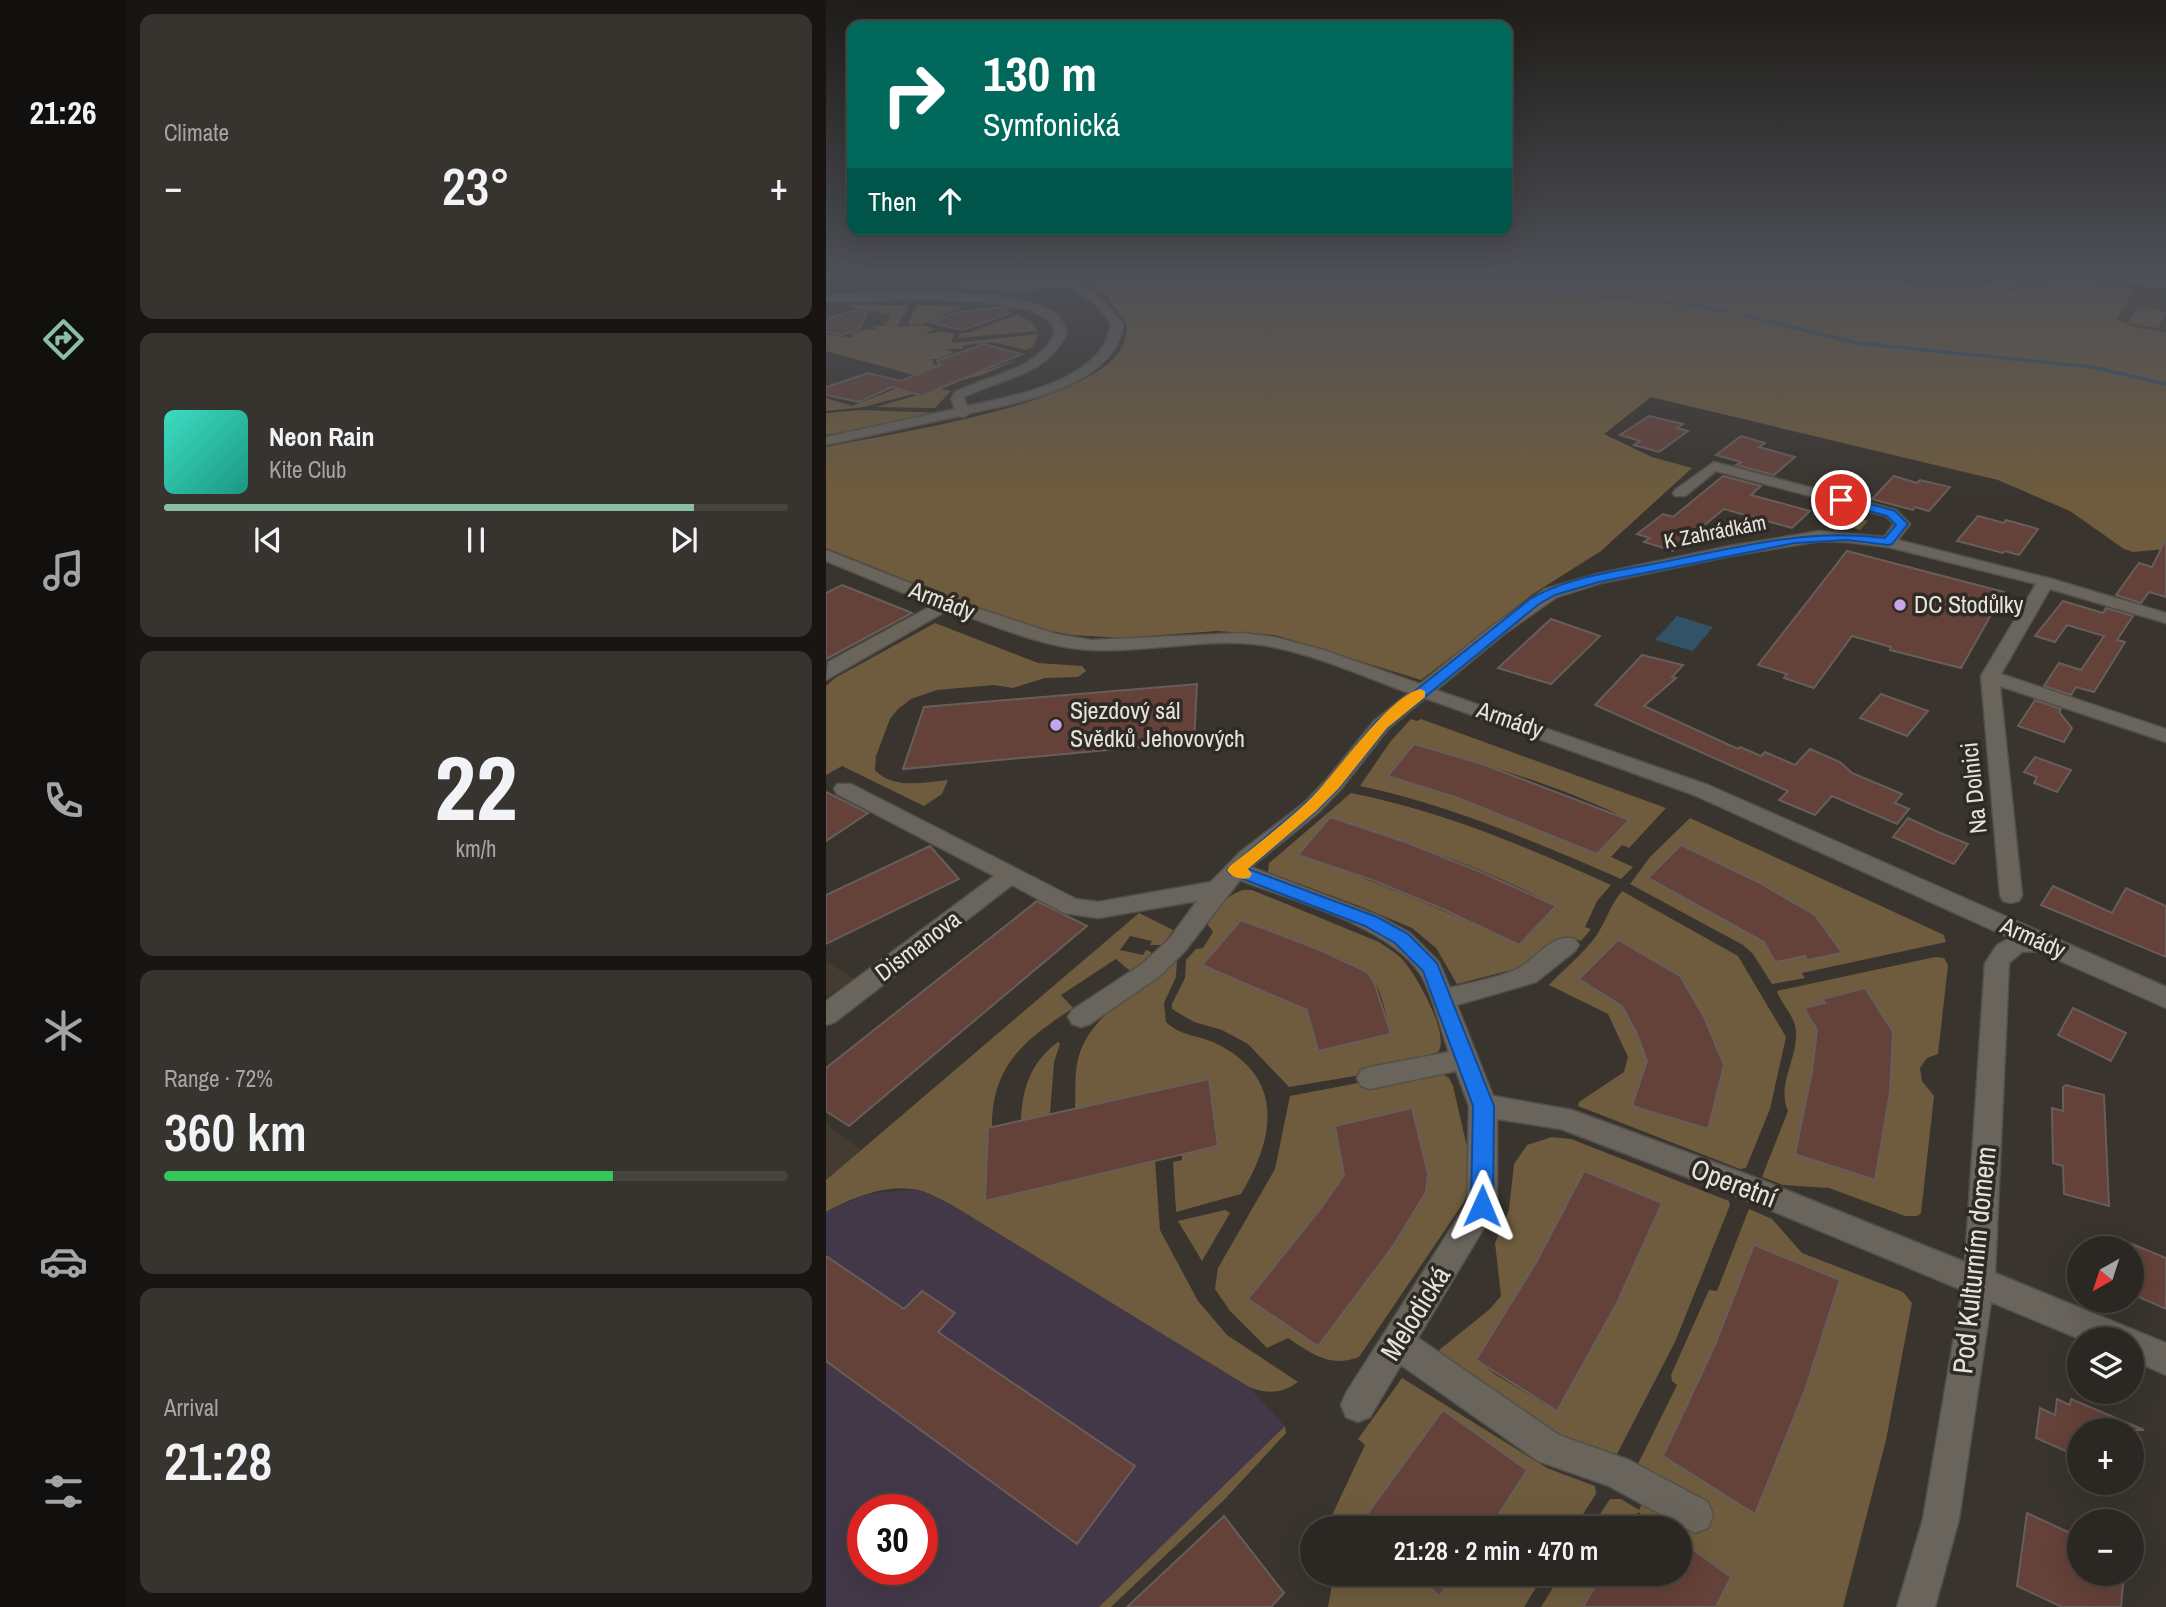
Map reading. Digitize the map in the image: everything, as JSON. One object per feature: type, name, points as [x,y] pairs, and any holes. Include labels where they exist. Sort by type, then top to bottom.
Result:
[{"type":"street","points":[[964,413],[958,402],[959,394],[1018,372],[1052,350]]},
{"type":"street","points":[[826,441],[964,413],[1021,398],[1052,387],[1094,364],[1109,350]]},
{"type":"street","points":[[1680,493],[1714,467],[1891,513],[1902,524],[1888,541]]},
{"type":"street","name":"K Zahrádkám","points":[[1082,1017],[1151,970],[1177,945],[1187,928],[1227,879],[1311,808],[1334,784],[1381,725],[1498,630],[1551,593],[1597,579],[1795,540],[1847,537],[1888,541],[2046,582],[2166,618]]},
{"type":"street","name":"Armády","points":[[826,555],[947,604],[1031,633],[1091,645],[1204,638],[1243,638],[1274,642],[1424,690],[1701,790],[2166,998]]},
{"type":"street","points":[[2046,582],[1990,676],[2166,736]]},
{"type":"street","points":[[826,674],[834,666],[947,604]]},
{"type":"street","name":"Na Dolnici","points":[[1990,676],[2011,895]]},
{"type":"street","points":[[844,789],[1072,907],[1098,910],[1227,879]]},
{"type":"street","name":"Dismanova","points":[[826,1015],[1009,876]]},
{"type":"street","name":"Melodická","points":[[1227,879],[1371,922],[1402,939],[1430,968],[1483,1106],[1482,1206],[1358,1405]]},
{"type":"street","name":"Pod Kulturním domem","points":[[1916,1607],[1941,1519],[1979,1280],[1997,963],[2002,952],[2014,944],[2042,942]]},
{"type":"street","points":[[1443,1000],[1527,975],[1567,945]]},
{"type":"street","points":[[1370,1078],[1466,1059]]},
{"type":"street","name":"Operetní","points":[[1483,1106],[1562,1118],[1744,1186],[2091,1327]]},
{"type":"street","points":[[1397,1343],[1550,1449],[1617,1472],[1695,1515]]},
{"type":"street","points":[[2144,1349],[2166,1359]]},
{"type":"shaded area","points":[[948,350],[954,353],[938,359],[928,359],[933,360],[933,364],[971,375],[1017,360],[982,375],[947,384],[826,351]]},
{"type":"shaded area","points":[[2166,350],[2166,549],[2133,552],[2124,549],[2070,511],[1998,480],[1651,397],[1604,434],[1652,457],[1692,468],[1601,551],[1533,594],[1421,680],[1275,635],[1217,631],[1121,638],[1072,635],[1019,625],[826,548],[826,447],[935,426],[1019,405],[1090,376],[1120,351]]},
{"type":"shaded area","points":[[910,383],[931,389],[864,407],[826,411],[826,398],[852,406]]},
{"type":"shaded area","points":[[939,389],[951,391],[935,408],[876,407]]},
{"type":"shaded area","points":[[862,410],[940,413],[887,426],[826,435],[826,413]]},
{"type":"shaded area","points":[[1826,509],[1868,521],[1860,530],[1818,517]]},
{"type":"shaded area","points":[[935,623],[1038,663],[1082,666],[1086,671],[1078,677],[1045,678],[1013,688],[994,685],[937,690],[911,699],[898,709],[890,719],[876,756],[875,770],[882,776],[900,782],[948,780],[942,794],[924,806],[842,766],[826,775],[826,686],[835,678]]},
{"type":"shaded area","points":[[1411,719],[1421,719],[1666,808],[1629,848],[1622,845],[1611,857],[1633,867],[1621,879],[1460,814],[1360,786],[1390,742]],"holes":[[[1415,744],[1551,787],[1629,820],[1605,845],[1388,776]]]},
{"type":"shaded area","points":[[1351,793],[1451,820],[1548,857],[1611,885],[1597,901],[1585,927],[1591,929],[1581,941],[1574,938],[1523,967],[1457,984],[1436,948],[1412,928],[1268,872],[1269,863]],"holes":[[[1330,818],[1474,867],[1555,906],[1519,945],[1410,897],[1299,855]]]},
{"type":"shaded area","points":[[1690,818],[1944,935],[1946,942],[1802,973],[1805,978],[1772,984],[1753,954],[1743,945],[1630,884],[1650,857]],"holes":[[[1682,845],[1758,882],[1815,915],[1841,953],[1808,960],[1805,956],[1776,962],[1764,942],[1649,879]]]},
{"type":"shaded area","points":[[1252,890],[1379,942],[1396,954],[1415,976],[1436,1018],[1441,1044],[1438,1052],[1355,1076],[1289,1087],[1248,1044],[1222,1030],[1194,1022],[1172,1009],[1185,978],[1186,960],[1196,949],[1203,948],[1213,932],[1208,925],[1216,908],[1237,892]],"holes":[[[1242,920],[1331,954],[1363,970],[1378,989],[1391,1033],[1318,1051],[1307,1010],[1202,965]]]},
{"type":"shaded area","points":[[1622,891],[1738,956],[1786,1037],[1770,1109],[1746,1168],[1740,1169],[1578,1106],[1579,1102],[1624,1072],[1628,1057],[1608,1014],[1549,985],[1596,936]],"holes":[[[1619,940],[1680,976],[1704,1017],[1724,1065],[1708,1129],[1632,1106],[1647,1061],[1636,1032],[1622,1006],[1579,980]]]},
{"type":"shaded area","points":[[1139,913],[1173,930],[1163,945],[1150,945],[1152,941],[1130,936],[1120,950],[1143,955],[1146,950],[1151,952],[1151,956],[1130,971],[1116,959],[1061,995],[1073,1008],[1026,1043],[1005,1070],[998,1086],[992,1127],[988,1128],[986,1201],[1155,1161],[1160,1230],[1198,1301],[1227,1335],[1298,1382],[1280,1391],[1268,1392],[1249,1387],[952,1205],[926,1192],[897,1188],[872,1192],[826,1212],[826,1180]]},
{"type":"shaded area","points":[[1935,957],[1944,958],[1948,965],[1938,1054],[1927,1058],[1920,1068],[1922,1081],[1934,1096],[1921,1213],[1917,1216],[1905,1216],[1829,1188],[1783,1185],[1762,1177],[1788,1111],[1784,1091],[1796,1041],[1793,1020],[1777,991]],"holes":[[[1865,988],[1893,1032],[1890,1092],[1875,1180],[1795,1154],[1812,1072],[1817,1030],[1804,1008],[1825,1003],[1822,998]]]},
{"type":"shaded area","points":[[1177,960],[1176,977],[1164,1003],[1166,1022],[1183,1033],[1215,1043],[1238,1057],[1254,1073],[1263,1091],[1267,1110],[1261,1152],[1241,1194],[1176,1212],[1173,1162],[1182,1160],[1182,1155],[1218,1146],[1209,1079],[1075,1109],[1078,1059],[1084,1042],[1119,1002]]},
{"type":"shaded area","points":[[826,961],[854,979],[826,997]]},
{"type":"shaded area","points":[[1058,1042],[1060,1044],[1054,1062],[1050,1114],[1021,1121],[1023,1098],[1030,1077],[1041,1058]]},
{"type":"shaded area","points":[[1441,1073],[1449,1078],[1473,1173],[1464,1202],[1359,1357],[1339,1361],[1322,1358],[1288,1338],[1267,1348],[1230,1311],[1215,1289],[1218,1268],[1275,1169],[1290,1096],[1358,1083],[1393,1082]],"holes":[[[1412,1108],[1428,1173],[1426,1192],[1393,1246],[1318,1346],[1249,1298],[1322,1207],[1344,1175],[1335,1126]]]},
{"type":"shaded area","points":[[826,1124],[861,1150],[826,1180]]},
{"type":"shaded area","points":[[1552,1137],[1571,1139],[1729,1201],[1730,1205],[1675,1342],[1617,1454],[1556,1436],[1433,1355],[1490,1309],[1501,1296],[1495,1243],[1509,1210],[1514,1164],[1527,1145]],"holes":[[[1584,1171],[1662,1203],[1617,1303],[1556,1411],[1476,1360],[1537,1261]]]},
{"type":"shaded area","points":[[922,1191],[952,1205],[1249,1387],[1285,1426],[1099,1607],[826,1607],[826,1212],[866,1194]]},
{"type":"shaded area","points":[[1749,1209],[1772,1219],[1802,1253],[1903,1292],[1912,1303],[1886,1440],[1843,1607],[1716,1607],[1731,1577],[1692,1549],[1692,1529],[1699,1534],[1708,1514],[1636,1468],[1677,1385],[1672,1381],[1671,1375],[1709,1290],[1717,1291]],"holes":[[[1754,1245],[1840,1280],[1805,1390],[1755,1514],[1663,1455],[1715,1345]]]},
{"type":"shaded area","points":[[1225,1210],[1230,1213],[1202,1261],[1178,1221]]},
{"type":"shaded area","points":[[1402,1378],[1547,1468],[1595,1486],[1596,1494],[1582,1516],[1498,1516],[1527,1470],[1443,1410],[1366,1516],[1332,1516],[1365,1445],[1358,1439]]},
{"type":"shaded area","points":[[1285,1426],[1286,1433],[1224,1500],[1111,1607],[1099,1607]]},
{"type":"shaded area","points":[[1645,1497],[1673,1516],[1644,1516],[1638,1512],[1636,1516],[1599,1516],[1610,1499],[1621,1499],[1639,1510]]},
{"type":"shaded area","points":[[1332,1586],[1428,1586],[1440,1596],[1447,1586],[1537,1586],[1524,1607],[1328,1607]]},
{"type":"shaded area","points":[[1554,1586],[1595,1586],[1583,1607],[1541,1607]]},
{"type":"water","points":[[1677,616],[1713,627],[1693,651],[1655,640]]},
{"type":"building","points":[[967,350],[1006,350],[1022,354],[922,396],[892,387],[859,402],[826,395],[826,387],[868,373],[901,381],[940,365],[937,361]]},
{"type":"building","points":[[1649,416],[1683,424],[1677,428],[1688,431],[1659,452],[1634,445],[1640,441],[1620,435]]},
{"type":"building","points":[[1741,436],[1765,443],[1759,447],[1795,457],[1774,475],[1736,465],[1741,462],[1716,455]]},
{"type":"building","points":[[1723,476],[1761,486],[1751,495],[1810,511],[1792,528],[1724,509],[1673,551],[1644,542],[1650,538],[1637,534],[1663,514],[1673,517]]},
{"type":"building","points":[[1894,476],[1917,483],[1920,480],[1950,487],[1929,511],[1915,507],[1913,510],[1872,499]]},
{"type":"building","points":[[1978,516],[2038,529],[2019,555],[1957,541]]},
{"type":"building","points":[[2166,539],[2166,597],[2149,592],[2141,603],[2116,595],[2139,563],[2152,567]]},
{"type":"building","name":"DC Stodůlky","points":[[1847,551],[2004,592],[1961,668],[1890,650],[1891,647],[1852,636],[1814,688],[1784,678],[1787,674],[1758,665]]},
{"type":"building","points":[[842,585],[912,613],[826,659],[826,593]]},
{"type":"building","points":[[2063,601],[2103,613],[2106,608],[2133,616],[2117,640],[2125,642],[2094,692],[2076,687],[2071,695],[2044,686],[2059,663],[2081,670],[2104,636],[2067,625],[2055,642],[2035,636]]},
{"type":"building","points":[[1551,619],[1600,636],[1551,684],[1498,668]]},
{"type":"building","points":[[1642,655],[1683,665],[1672,677],[1676,678],[1644,706],[1738,749],[1740,747],[1761,756],[1765,752],[1795,765],[1810,749],[1840,762],[1852,773],[1902,794],[1895,803],[1909,809],[1897,824],[1832,796],[1815,815],[1779,800],[1788,791],[1595,705]]},
{"type":"building","name":"Sjezdový sál Svědků Jehovových","points":[[1197,684],[1194,742],[903,769],[924,707]]},
{"type":"building","points":[[1881,694],[1928,711],[1907,736],[1860,718]]},
{"type":"building","points":[[2035,700],[2061,709],[2059,712],[2072,728],[2064,742],[2018,726]]},
{"type":"building","points":[[1414,744],[1485,765],[1629,820],[1597,854],[1458,798],[1388,776]]},
{"type":"building","points":[[2035,757],[2071,770],[2057,792],[2034,783],[2037,777],[2024,772]]},
{"type":"building","points":[[826,792],[868,813],[826,841]]},
{"type":"building","points":[[1330,817],[1405,842],[1556,906],[1519,945],[1372,880],[1298,855]]},
{"type":"building","points":[[1908,818],[1968,844],[1954,864],[1893,837]]},
{"type":"building","points":[[1681,845],[1758,882],[1815,915],[1842,953],[1807,960],[1805,956],[1775,962],[1764,942],[1648,878]]},
{"type":"building","points":[[930,846],[959,879],[826,944],[826,895]]},
{"type":"building","points":[[2053,886],[2112,913],[2126,888],[2166,906],[2166,957],[2041,905]]},
{"type":"building","points":[[1037,901],[1087,926],[849,1126],[826,1111],[826,1068]]},
{"type":"building","points":[[1241,920],[1320,950],[1367,972],[1374,982],[1391,1034],[1318,1051],[1307,1010],[1202,965]]},
{"type":"building","points":[[1618,940],[1680,976],[1704,1017],[1724,1065],[1708,1129],[1632,1106],[1647,1061],[1636,1032],[1622,1006],[1579,979]]},
{"type":"building","points":[[1865,988],[1893,1032],[1890,1092],[1875,1180],[1795,1154],[1812,1072],[1817,1030],[1804,1008],[1825,1003],[1822,999]]},
{"type":"building","points":[[2073,1008],[2126,1033],[2111,1061],[2058,1035]]},
{"type":"building","points":[[1209,1079],[1218,1146],[985,1201],[988,1128]]},
{"type":"building","points":[[2066,1085],[2104,1095],[2109,1206],[2064,1194],[2063,1166],[2053,1163],[2052,1108],[2063,1111],[2063,1087]]},
{"type":"building","points":[[1412,1108],[1428,1174],[1426,1192],[1393,1246],[1318,1346],[1248,1299],[1322,1207],[1344,1175],[1335,1126]]},
{"type":"building","points":[[1584,1171],[1662,1203],[1617,1303],[1557,1411],[1476,1360],[1537,1261]]},
{"type":"building","points":[[1754,1245],[1840,1280],[1805,1390],[1755,1514],[1663,1456],[1715,1345]]},
{"type":"building","points":[[2144,1249],[2166,1258],[2166,1309],[2144,1299]]},
{"type":"building","points":[[826,1256],[904,1309],[922,1291],[955,1313],[938,1332],[1135,1466],[1077,1544],[826,1361]]},
{"type":"building","points":[[2057,1399],[2070,1405],[2083,1404],[2116,1418],[2067,1418],[2067,1452],[2036,1438],[2040,1408],[2055,1415]]},
{"type":"building","points":[[1443,1410],[1527,1470],[1498,1516],[1366,1516]]},
{"type":"building","points":[[2027,1513],[2067,1531],[2067,1586],[2123,1586],[2121,1607],[2062,1607],[2017,1586]]},
{"type":"building","points":[[1224,1516],[1284,1593],[1271,1607],[1127,1607]]},
{"type":"building","points":[[1692,1549],[1731,1577],[1716,1607],[1583,1607],[1595,1586],[1692,1586]]},
{"type":"building","points":[[1428,1586],[1447,1586],[1440,1596]]},
{"type":"waterway","points":[[1925,350],[2092,367],[2166,384]]},
{"type":"slow traffic","points":[[1243,874],[1236,870],[1247,858],[1311,808],[1334,784],[1381,725],[1420,694]]},
{"type":"place","name":"DC Stodůlky","points":[[1900,605]]},
{"type":"place","name":"Sjezdový sál Svědků Jehovových","points":[[1056,725]]},
{"type":"route","points":[[1482,1206],[1483,1106],[1430,968],[1402,939],[1371,922],[1236,870],[1247,858],[1311,808],[1334,784],[1381,725],[1535,602],[1551,593],[1597,579],[1730,551],[1820,536],[1888,541],[1902,524],[1891,513],[1841,500]]}]
